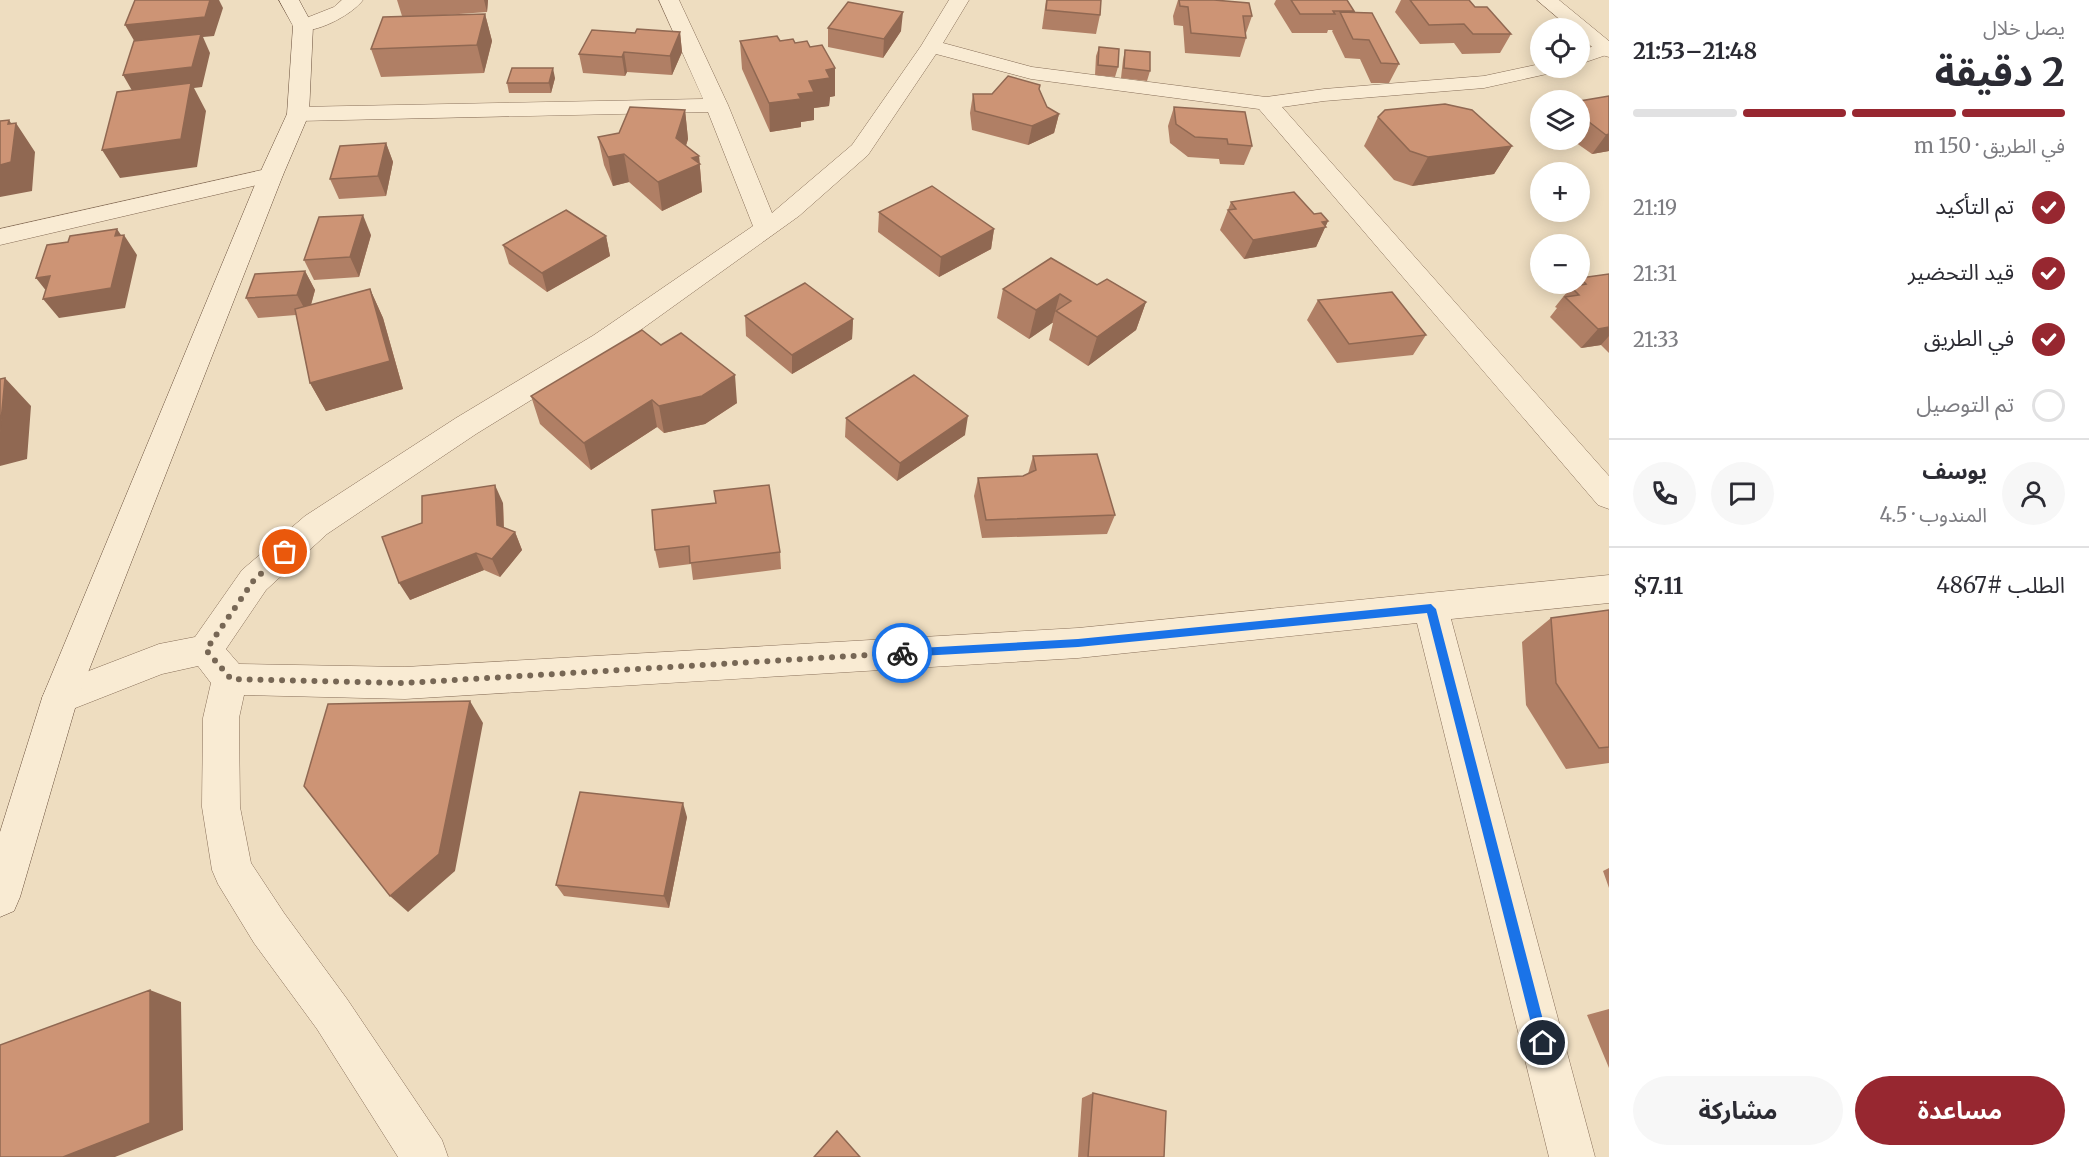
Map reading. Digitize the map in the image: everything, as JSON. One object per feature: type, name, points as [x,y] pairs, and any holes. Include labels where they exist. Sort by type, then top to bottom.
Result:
[{"type":"street","points":[[0,897],[60,698],[298,114],[303,26],[289,0]]},
{"type":"street","points":[[303,26],[341,11],[353,0]]},
{"type":"street","points":[[669,0],[717,105],[766,228]]},
{"type":"street","points":[[60,698],[159,659],[206,650],[254,580],[316,525],[466,426],[604,342],[790,211],[860,150],[931,46],[959,0]]},
{"type":"street","points":[[1547,0],[1608,49]]},
{"type":"street","points":[[931,46],[1031,73],[1266,103],[1324,95],[1484,82],[1530,72]]},
{"type":"street","points":[[1590,55],[1608,49]]},
{"type":"street","points":[[1266,103],[1609,497]]},
{"type":"street","points":[[298,114],[717,105]]},
{"type":"street","points":[[0,237],[271,176]]},
{"type":"street","points":[[206,650],[231,679],[405,683],[1078,643],[1431,609],[1609,589]]},
{"type":"street","points":[[1431,609],[1572,1157]]},
{"type":"street","points":[[231,679],[221,718],[220,807],[232,870],[269,928],[332,1014],[425,1157]]},
{"type":"building","points":[[135,0],[210,0],[205,17],[125,25]]},
{"type":"building","points":[[1047,0],[1101,0],[1100,15],[1046,10]]},
{"type":"building","points":[[1179,0],[1249,3],[1252,16],[1243,16],[1246,38],[1191,33],[1188,7],[1180,6]]},
{"type":"building","points":[[1291,0],[1347,0],[1354,11],[1333,11],[1335,14],[1300,14]]},
{"type":"building","points":[[1410,0],[1469,0],[1475,7],[1487,7],[1511,34],[1473,34],[1464,24],[1429,25]]},
{"type":"building","points":[[848,2],[903,12],[884,39],[828,28]]},
{"type":"building","points":[[1340,12],[1372,13],[1399,64],[1381,63],[1369,40],[1353,39]]},
{"type":"building","points":[[485,14],[477,45],[371,49],[383,17]]},
{"type":"building","points":[[637,29],[680,32],[670,56],[624,52],[622,57],[579,54],[592,30],[635,33]]},
{"type":"building","points":[[201,34],[192,67],[123,75],[134,41]]},
{"type":"building","points":[[777,36],[780,41],[793,39],[795,43],[807,41],[810,47],[822,45],[835,68],[826,70],[830,78],[809,81],[814,92],[798,94],[801,99],[769,103],[740,41]]},
{"type":"building","points":[[1099,47],[1119,49],[1118,67],[1098,65]]},
{"type":"building","points":[[1125,50],[1150,52],[1150,71],[1124,68]]},
{"type":"building","points":[[512,68],[553,68],[549,83],[507,83]]},
{"type":"building","points":[[1008,76],[1040,85],[1039,89],[1047,107],[1059,114],[1032,126],[975,111],[973,94],[992,94]]},
{"type":"building","points":[[191,83],[181,139],[102,150],[117,92]]},
{"type":"building","points":[[1609,96],[1609,134],[1606,135],[1590,123],[1590,99]]},
{"type":"building","points":[[1445,104],[1472,110],[1512,146],[1428,157],[1410,151],[1378,117],[1385,110]]},
{"type":"building","points":[[630,107],[685,110],[676,138],[699,156],[692,158],[700,164],[658,182],[624,154],[608,157],[598,137],[619,133]]},
{"type":"building","points":[[1174,107],[1245,112],[1252,146],[1228,144],[1227,139],[1195,137],[1176,124]]},
{"type":"building","points":[[9,120],[8,124],[16,123],[11,162],[0,165],[0,121]]},
{"type":"building","points":[[386,143],[378,176],[330,179],[340,146]]},
{"type":"building","points":[[932,186],[994,229],[941,257],[879,212]]},
{"type":"building","points":[[1294,192],[1314,214],[1321,213],[1328,221],[1322,222],[1326,227],[1253,240],[1228,210],[1236,209],[1231,202]]},
{"type":"building","points":[[566,210],[606,236],[542,273],[503,245]]},
{"type":"building","points":[[363,215],[350,257],[304,260],[319,217]]},
{"type":"building","points":[[117,229],[115,236],[124,235],[111,288],[43,299],[50,276],[36,278],[47,245],[68,242],[70,236]]},
{"type":"building","points":[[1051,258],[1097,285],[1107,279],[1146,302],[1097,337],[1056,311],[1071,301],[1060,294],[1036,310],[1003,289]]},
{"type":"building","points":[[305,271],[297,295],[246,298],[255,274]]},
{"type":"building","points":[[1609,274],[1609,327],[1598,329],[1565,297],[1590,294],[1590,277]]},
{"type":"building","points":[[805,283],[853,319],[792,355],[745,316]]},
{"type":"building","points":[[370,289],[390,361],[310,383],[295,309]]},
{"type":"building","points":[[1392,292],[1426,335],[1349,344],[1318,300]]},
{"type":"building","points":[[642,330],[661,345],[681,333],[735,375],[702,396],[659,406],[652,400],[584,443],[531,396]]},
{"type":"building","points":[[914,375],[968,416],[900,463],[846,418]]},
{"type":"building","points":[[5,378],[0,432],[0,379]]},
{"type":"building","points":[[1097,454],[1115,515],[986,520],[978,478],[1023,476],[1036,470],[1033,456]]},
{"type":"building","points":[[495,485],[497,525],[515,532],[492,559],[476,553],[399,583],[382,537],[422,523],[422,496]]},
{"type":"building","points":[[769,485],[780,552],[690,563],[689,546],[655,550],[652,510],[716,503],[714,491]]},
{"type":"building","points":[[1609,610],[1609,747],[1599,748],[1556,683],[1551,618]]},
{"type":"building","points":[[470,701],[439,854],[390,896],[304,786],[328,704]]},
{"type":"building","points":[[580,792],[683,803],[664,896],[556,885]]},
{"type":"building","points":[[150,990],[150,1123],[63,1157],[0,1157],[0,1045]]},
{"type":"building","points":[[1093,1093],[1166,1111],[1164,1157],[1088,1157]]},
{"type":"building","points":[[837,1131],[860,1157],[814,1157]]},
{"type":"way so far","points":[[285,552],[254,580],[206,650],[231,679],[405,683],[902,653]]},
{"type":"route","points":[[902,653],[1078,643],[1431,609],[1543,1043]]}]
